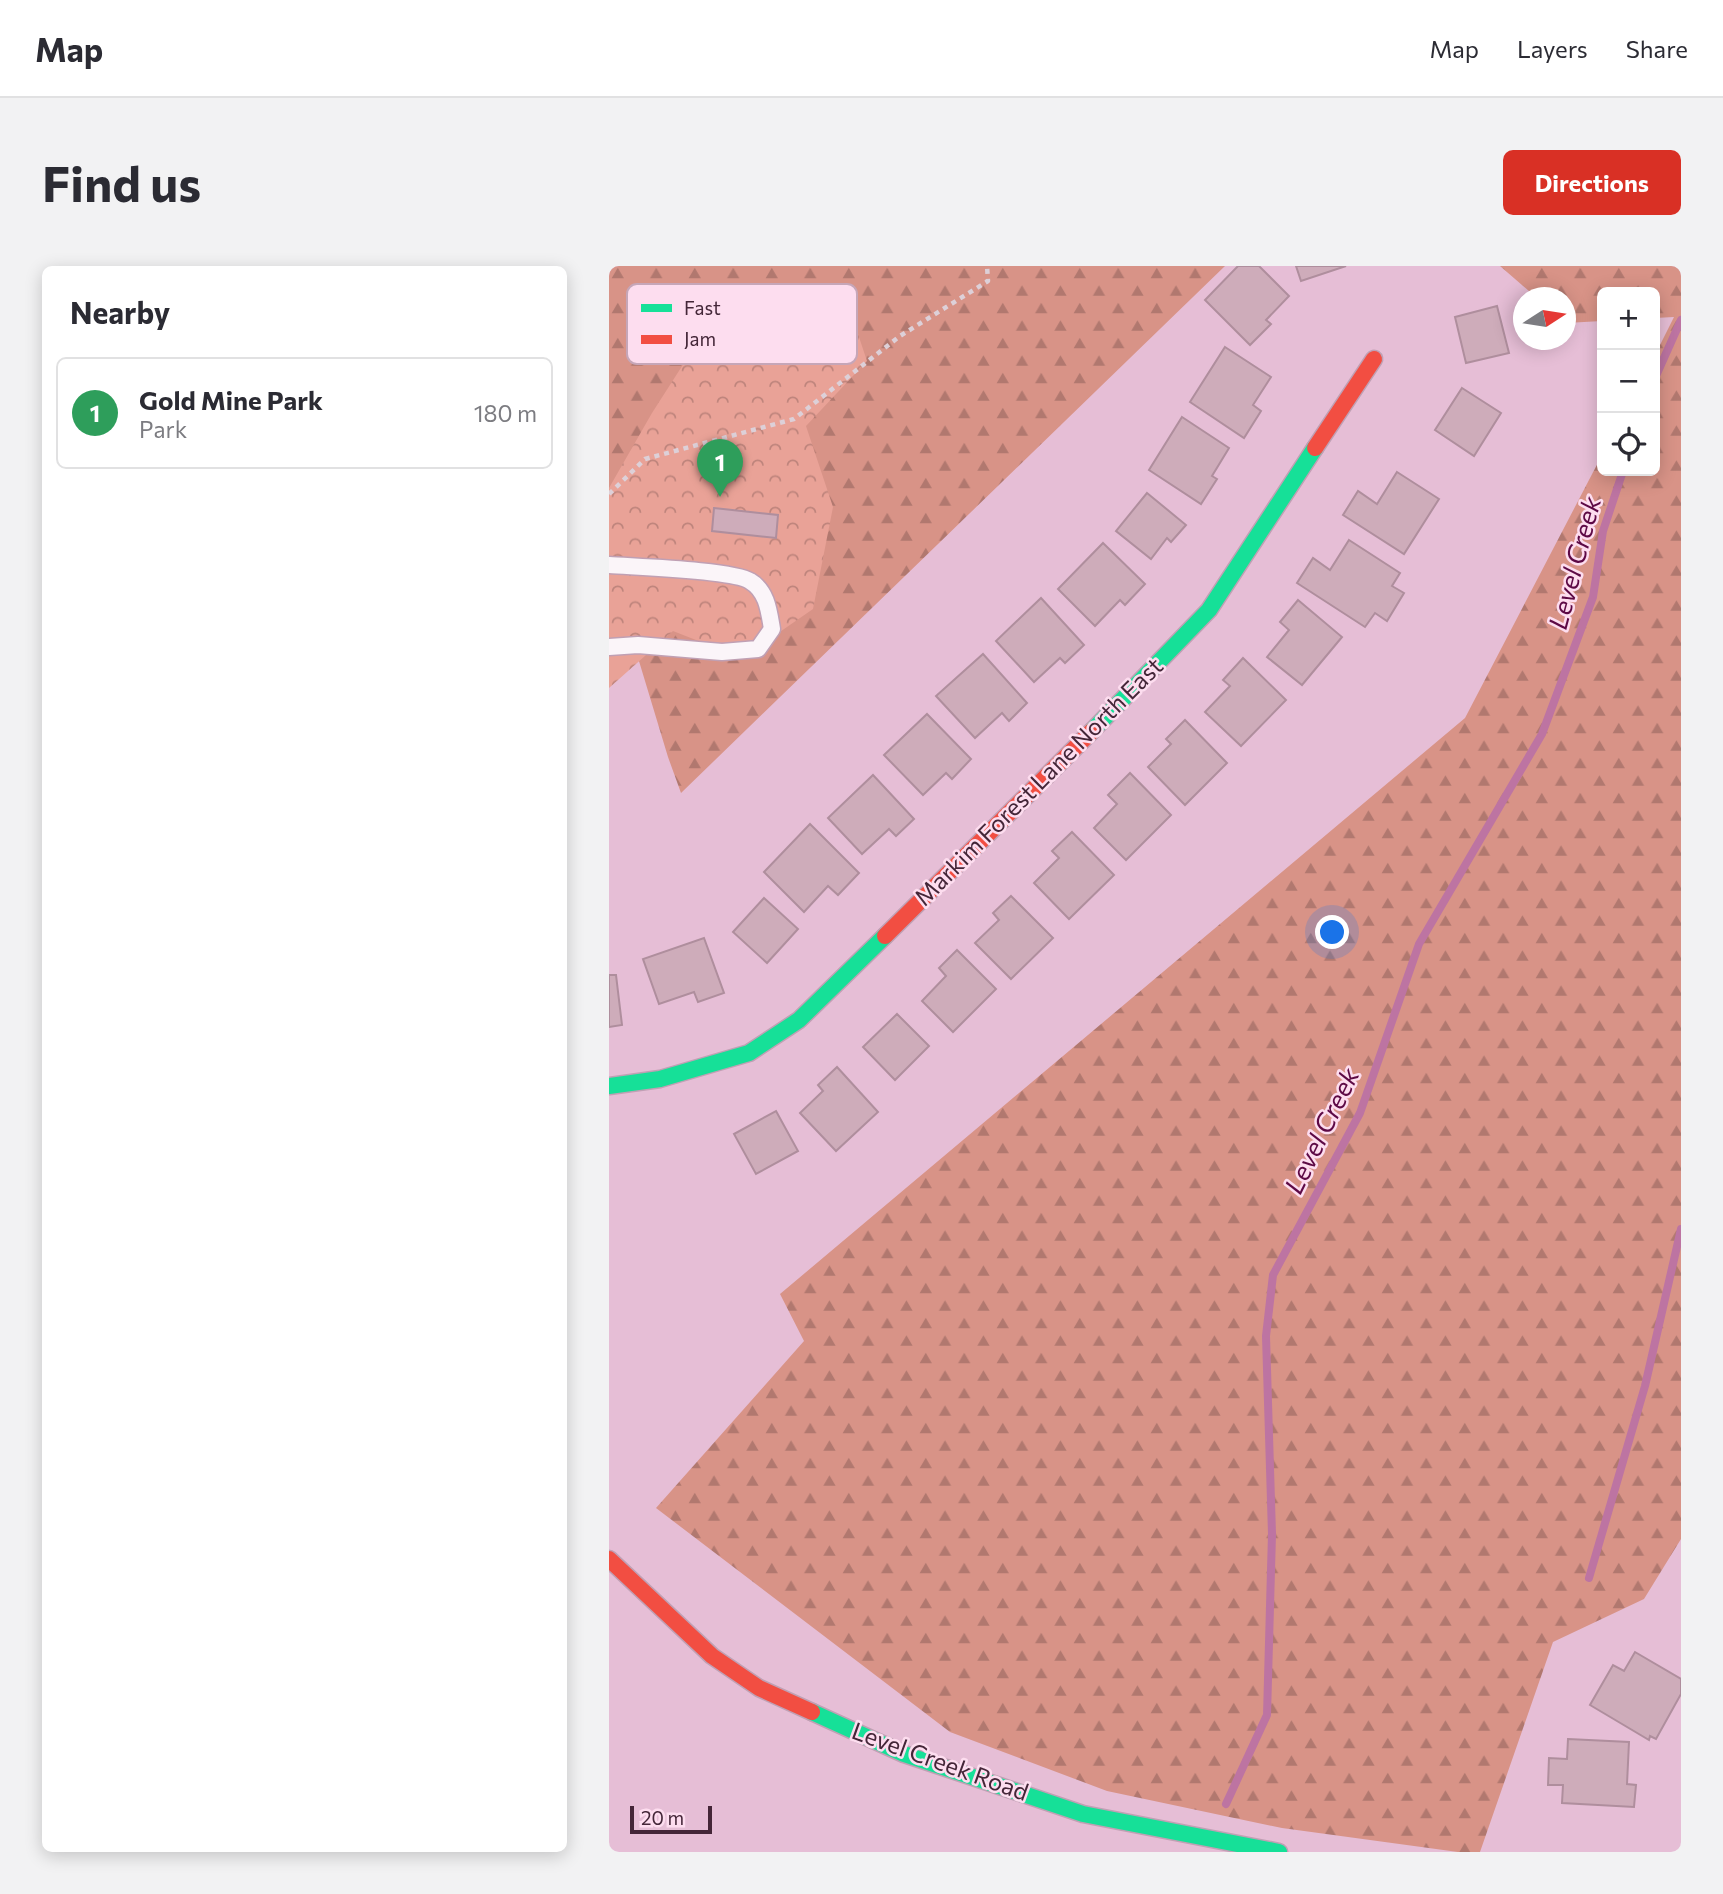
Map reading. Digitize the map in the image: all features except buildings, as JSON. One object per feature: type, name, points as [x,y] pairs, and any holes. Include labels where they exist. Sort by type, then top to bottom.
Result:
[{"type":"street","name":"Markim Forest Lane North East","points":[[609,1086],[660,1079],[749,1053],[799,1020],[1063,761],[1209,610],[1374,359]]},
{"type":"street","name":"Level Creek Road","points":[[609,1559],[721,1663],[759,1688],[904,1754],[1083,1814],[1279,1852]]},
{"type":"lane","points":[[609,565],[721,574],[750,580],[767,599],[772,629],[758,649],[722,652],[638,645],[609,647]]},
{"type":"path","points":[[609,494],[645,459],[794,419],[900,336],[969,290],[988,281],[986,266]]},
{"type":"green space","points":[[609,266],[1225,266],[681,793],[619,595],[609,587]]},
{"type":"green space","points":[[1500,266],[1681,266],[1681,1539],[1644,1599],[1553,1642],[1480,1852],[1458,1852],[1282,1828],[1107,1791],[950,1732],[656,1508],[804,1341],[780,1294],[1465,718],[1597,465],[1597,476],[1660,476],[1660,345],[1674,317],[1660,318],[1660,287],[1597,287],[1597,321],[1576,322],[1576,287],[1524,287]]},
{"type":"green space","points":[[857,331],[867,361],[806,426],[833,507],[813,609],[742,658],[673,631],[609,688],[609,488],[683,364],[857,364]]},
{"type":"waterway","name":"Level Creek","points":[[1660,367],[1681,320]]},
{"type":"waterway","name":"Level Creek","points":[[1226,1804],[1267,1715],[1272,1534],[1266,1336],[1273,1275],[1360,1113],[1419,944],[1542,734],[1593,597],[1603,531],[1621,476]]},
{"type":"waterway","points":[[1589,1578],[1645,1386],[1681,1229]]},
{"type":"traffic: fast","points":[[1092,731],[1209,610],[1315,448]]},
{"type":"traffic: fast","points":[[609,1086],[660,1079],[749,1053],[799,1020],[885,936]]},
{"type":"traffic: fast","points":[[812,1712],[904,1754],[1083,1814],[1279,1852]]},
{"type":"traffic: jam","points":[[1315,448],[1374,359]]},
{"type":"traffic: jam","points":[[885,936],[1092,731]]},
{"type":"traffic: jam","points":[[609,1559],[712,1656],[759,1688],[812,1712]]},
{"type":"place","name":"Gold Mine Park","points":[[720,497]]}]
